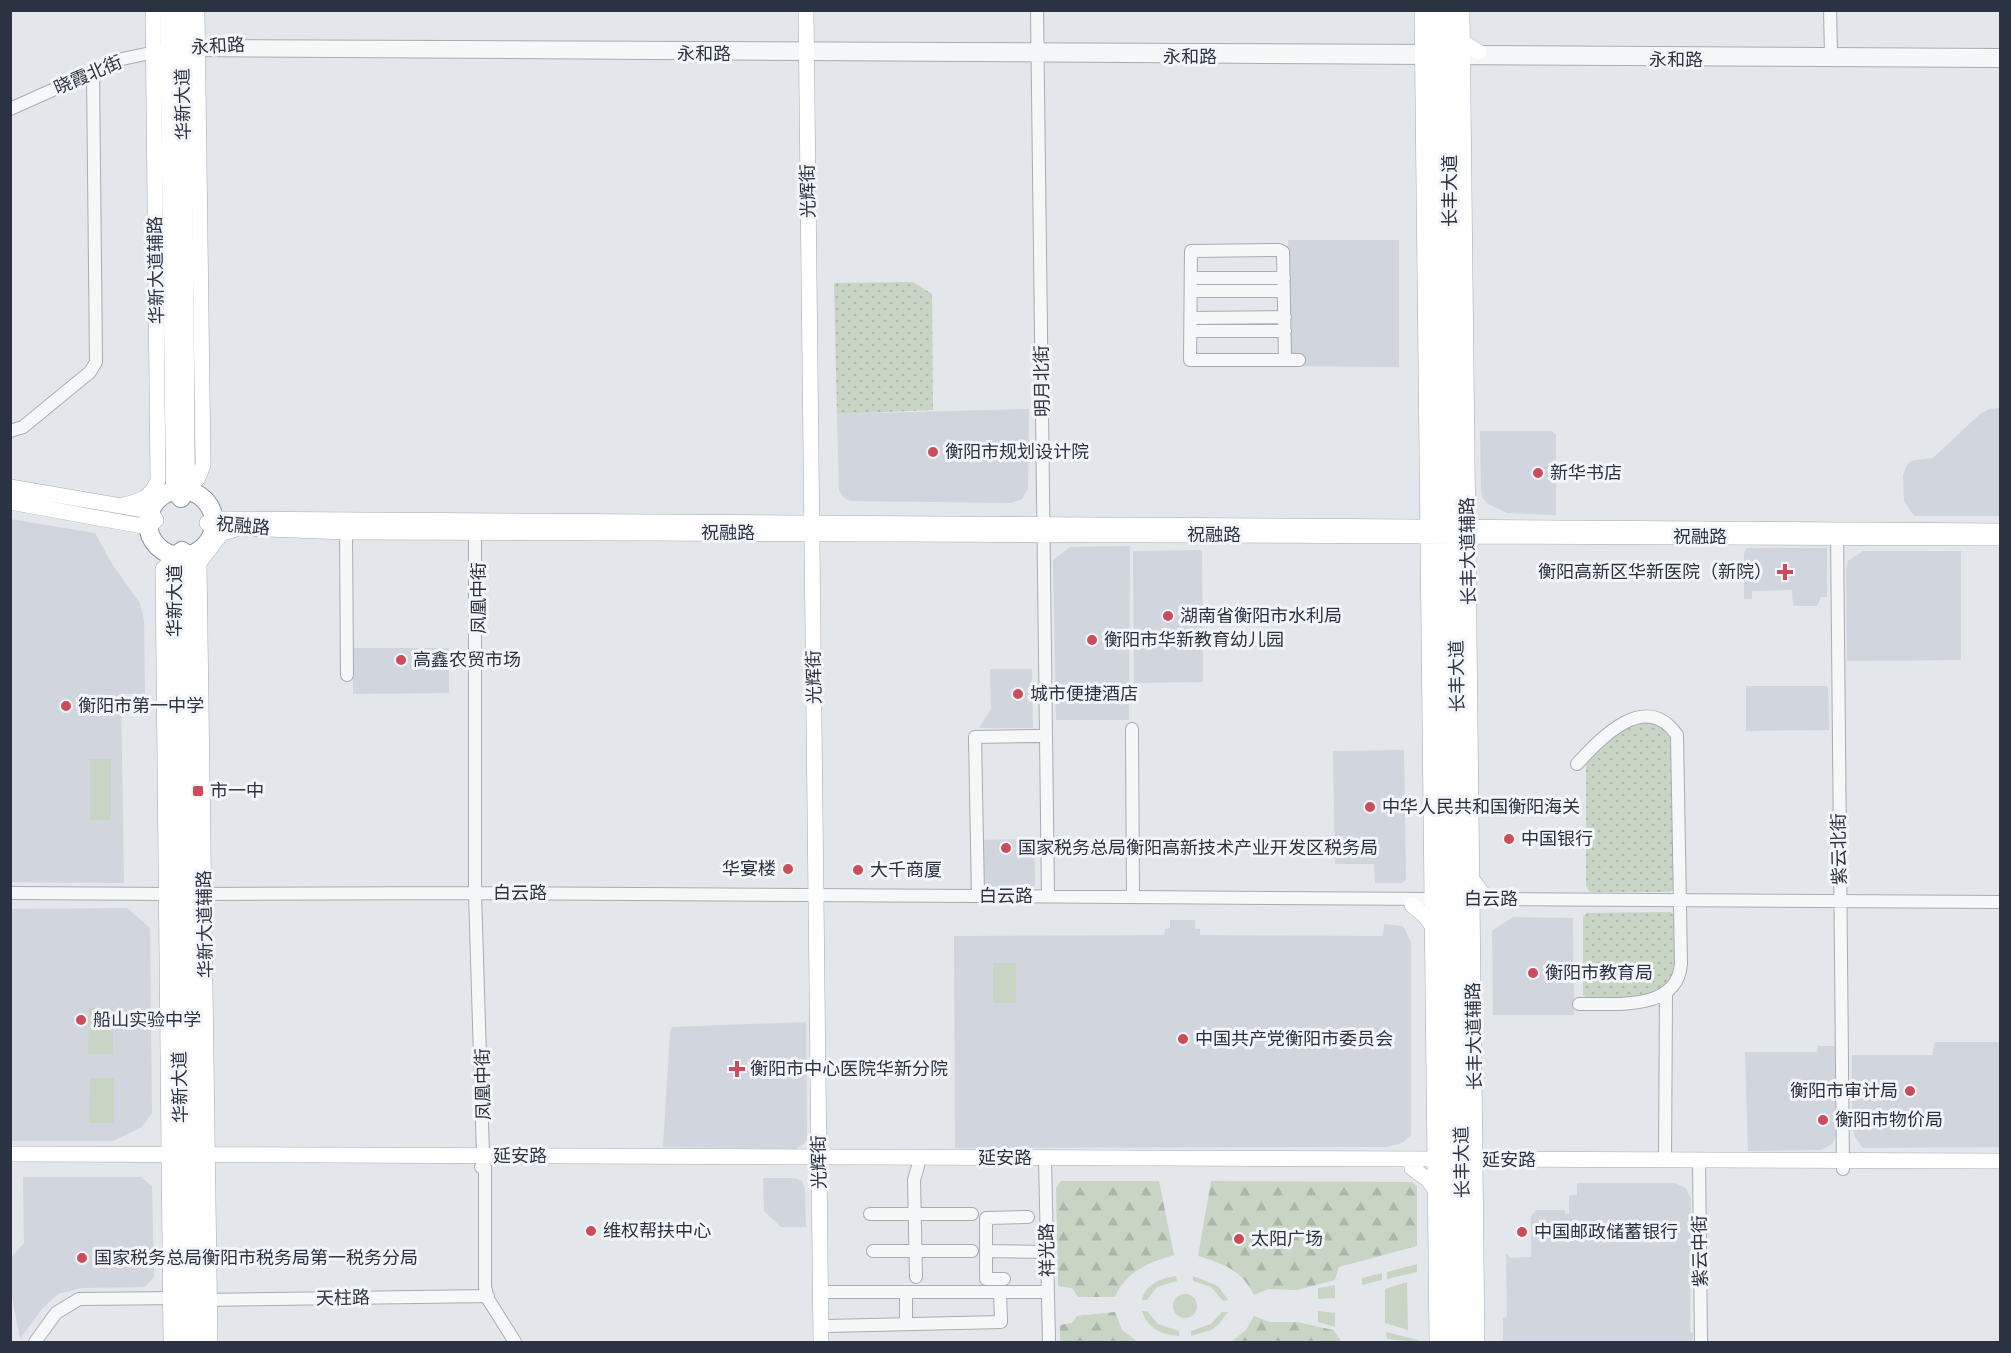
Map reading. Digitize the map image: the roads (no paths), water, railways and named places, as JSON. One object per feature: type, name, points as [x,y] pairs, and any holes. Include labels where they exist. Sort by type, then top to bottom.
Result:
[{"type":"highway","name":"华新大道","points":[[169,10],[180,49],[193,285],[181,493]]},
{"type":"highway","name":"华新大道","points":[[181,493],[180,49],[182,10]]},
{"type":"highway","points":[[181,493],[205,500],[212,523],[206,546],[181,554],[160,540],[152,520],[165,494],[181,493]]},
{"type":"highway","name":"华新大道","points":[[181,554],[191,1299],[184,1342]]},
{"type":"highway","name":"华新大道","points":[[191,1299],[200,1342]]},
{"type":"main road","name":"华新大道辅路","points":[[153,10],[180,49]]},
{"type":"main road","name":"华新大道辅路","points":[[120,506],[136,502],[151,494],[158,480],[180,49],[197,10]]},
{"type":"main road","name":"光辉街","points":[[806,10],[809,51],[815,528],[822,1342]]},
{"type":"main road","name":"光辉街","points":[[809,51],[812,10]]},
{"type":"main road","name":"长丰大道辅路","points":[[1422,10],[1462,81],[1457,206],[1467,508],[1446,533],[1432,872],[1460,902],[1473,933],[1476,1139],[1434,1187],[1437,1342]]},
{"type":"main road","name":"长丰大道","points":[[1436,10],[1445,53],[1457,206],[1438,303],[1454,496],[1442,563],[1460,902],[1446,949],[1455,1164],[1465,1302],[1464,1336]]},
{"type":"main road","name":"长丰大道","points":[[1448,10],[1438,303],[1459,851],[1461,1113],[1449,1214],[1465,1302],[1450,1342]]},
{"type":"main road","name":"长丰大道辅路","points":[[1445,53],[1462,10]]},
{"type":"main road","points":[[1445,53],[1482,55]]},
{"type":"main road","points":[[1462,81],[1482,55]]},
{"type":"main road","name":"长丰大道辅路","points":[[1438,303],[1427,500],[1446,533],[1468,559],[1472,880],[1460,902],[1432,925],[1434,1125],[1455,1164],[1476,1192],[1476,1280],[1465,1302],[1477,1342]]},
{"type":"main road","points":[[10,487],[120,506],[152,520]]},
{"type":"main road","points":[[1454,496],[1490,531],[1473,548],[1468,559]]},
{"type":"main road","points":[[1403,531],[1422,514],[1427,500]]},
{"type":"main road","points":[[10,502],[152,520]]},
{"type":"main road","name":"祝融路","points":[[212,523],[242,528],[346,532],[476,528]]},
{"type":"main road","name":"祝融路","points":[[212,523],[476,528],[1041,529],[1446,533],[1490,531],[2001,538]]},
{"type":"main road","name":"华新大道辅路","points":[[185,897],[199,563],[222,533],[242,528]]},
{"type":"main road","points":[[1403,531],[1446,533]]},
{"type":"main road","name":"祝融路","points":[[1837,534],[2001,531]]},
{"type":"main road","name":"华新大道辅路","points":[[181,554],[163,569],[185,897],[191,1299],[210,1342]]},
{"type":"main road","points":[[1458,823],[1471,793]]},
{"type":"main road","points":[[1459,851],[1472,880]]},
{"type":"main road","points":[[1432,872],[1428,887],[1413,902],[1432,925],[1446,949]]},
{"type":"main road","points":[[1461,1113],[1476,1139],[1496,1164],[1480,1180],[1476,1192]]},
{"type":"main road","points":[[1434,1125],[1432,1140],[1427,1152],[1412,1163],[1434,1187],[1449,1214]]},
{"type":"main road","name":"延安路","points":[[10,1154],[189,1159]]},
{"type":"main road","name":"延安路","points":[[10,1162],[189,1159],[1843,1165],[2001,1161]]},
{"type":"main road","name":"延安路","points":[[1496,1164],[1665,1160],[1699,1165]]},
{"type":"main road","name":"光辉街","points":[[822,1161],[827,1342]]},
{"type":"main road","name":"延安路","points":[[822,1161],[918,1166],[1045,1162]]},
{"type":"main road","name":"延安路","points":[[1843,1165],[2001,1170]]},
{"type":"main road","name":"华新大道辅路","points":[[171,1342],[191,1299]]},
{"type":"street","name":"明月北街","points":[[1032,10],[1035,52],[1044,896]]},
{"type":"street","name":"明月北街","points":[[1035,52],[1037,10]]},
{"type":"street","points":[[1830,10],[1834,56]]},
{"type":"street","points":[[1834,56],[1838,10]]},
{"type":"street","name":"永和路","points":[[180,49],[1445,53]]},
{"type":"street","name":"晓霞北街","points":[[10,109],[122,59],[180,49]]},
{"type":"street","name":"永和路","points":[[1482,55],[2001,55]]},
{"type":"street","name":"永和路","points":[[1834,56],[2001,61]]},
{"type":"street","points":[[10,431],[23,427],[90,372],[96,362],[93,72]]},
{"type":"street","points":[[1285,360],[1284,258],[1279,250],[1191,250],[1190,360],[1285,360],[1299,360]]},
{"type":"street","points":[[1191,285],[1284,285]]},
{"type":"street","points":[[1191,318],[1284,317]]},
{"type":"street","points":[[1191,331],[1285,331]]},
{"type":"street","name":"凤凰中街","points":[[476,528],[478,897],[485,1296],[510,1342]]},
{"type":"street","name":"明月北街","points":[[1041,529],[1039,736],[1044,896]]},
{"type":"street","points":[[346,532],[347,675]]},
{"type":"street","name":"紫云北街","points":[[1837,534],[1843,1165]]},
{"type":"street","points":[[1577,764],[1604,735],[1635,717],[1656,718],[1671,727],[1677,735],[1681,972],[1666,994],[1665,1160]]},
{"type":"street","points":[[1132,729],[1133,897]]},
{"type":"street","points":[[978,896],[975,737],[1039,736]]},
{"type":"street","name":"白云路","points":[[10,893],[185,897]]},
{"type":"street","name":"白云路","points":[[819,898],[1044,896],[1413,902]]},
{"type":"street","name":"白云路","points":[[10,898],[819,898],[1840,904],[2001,908]]},
{"type":"street","name":"白云路","points":[[1840,904],[2001,902]]},
{"type":"street","points":[[1579,1004],[1633,1003],[1666,994]]},
{"type":"street","name":"祥光路","points":[[1045,1162],[1049,1342]]},
{"type":"street","name":"紫云中街","points":[[1699,1165],[1701,1342]]},
{"type":"street","points":[[916,1277],[914,1180],[918,1166]]},
{"type":"street","points":[[870,1214],[972,1214]]},
{"type":"street","points":[[1028,1217],[986,1218],[986,1279],[1002,1285],[1048,1292]]},
{"type":"street","points":[[873,1251],[972,1251]]},
{"type":"street","points":[[986,1251],[1047,1252]]},
{"type":"street","points":[[826,1292],[906,1292],[1002,1285]]},
{"type":"street","points":[[827,1326],[1001,1322],[1002,1285]]},
{"type":"street","points":[[906,1292],[906,1323]]},
{"type":"street","name":"凤凰中街","points":[[485,1296],[515,1342]]},
{"type":"street","name":"天柱路","points":[[36,1342],[56,1313],[67,1304],[79,1299],[485,1296]]},
{"type":"place","name":"衡阳市规划设计院","points":[[933,452]]},
{"type":"place","name":"新华书店","points":[[1538,473]]},
{"type":"place","name":"衡阳高新区华新医院（新院）","points":[[1785,572]]},
{"type":"place","name":"湖南省衡阳市水利局","points":[[1168,616]]},
{"type":"place","name":"衡阳市华新教育幼儿园","points":[[1092,640]]},
{"type":"place","name":"高鑫农贸市场","points":[[401,660]]},
{"type":"place","name":"城市便捷酒店","points":[[1018,694]]},
{"type":"place","name":"衡阳市第一中学","points":[[66,706]]},
{"type":"place","name":"市一中","points":[[198,791]]},
{"type":"place","name":"中华人民共和国衡阳海关","points":[[1370,807]]},
{"type":"place","name":"中国银行","points":[[1509,839]]},
{"type":"place","name":"国家税务总局衡阳高新技术产业开发区税务局","points":[[1006,848]]},
{"type":"place","name":"华宴楼","points":[[788,869]]},
{"type":"place","name":"大千商厦","points":[[858,870]]},
{"type":"place","name":"衡阳市教育局","points":[[1533,973]]},
{"type":"place","name":"船山实验中学","points":[[81,1020]]},
{"type":"place","name":"中国共产党衡阳市委员会","points":[[1183,1039]]},
{"type":"place","name":"衡阳市中心医院华新分院","points":[[737,1069]]},
{"type":"place","name":"衡阳市审计局","points":[[1910,1091]]},
{"type":"place","name":"衡阳市物价局","points":[[1823,1120]]},
{"type":"place","name":"维权帮扶中心","points":[[591,1231]]},
{"type":"place","name":"中国邮政储蓄银行","points":[[1522,1232]]},
{"type":"place","name":"太阳广场","points":[[1239,1239]]},
{"type":"place","name":"国家税务总局衡阳市税务局第一税务分局","points":[[82,1258]]}]
